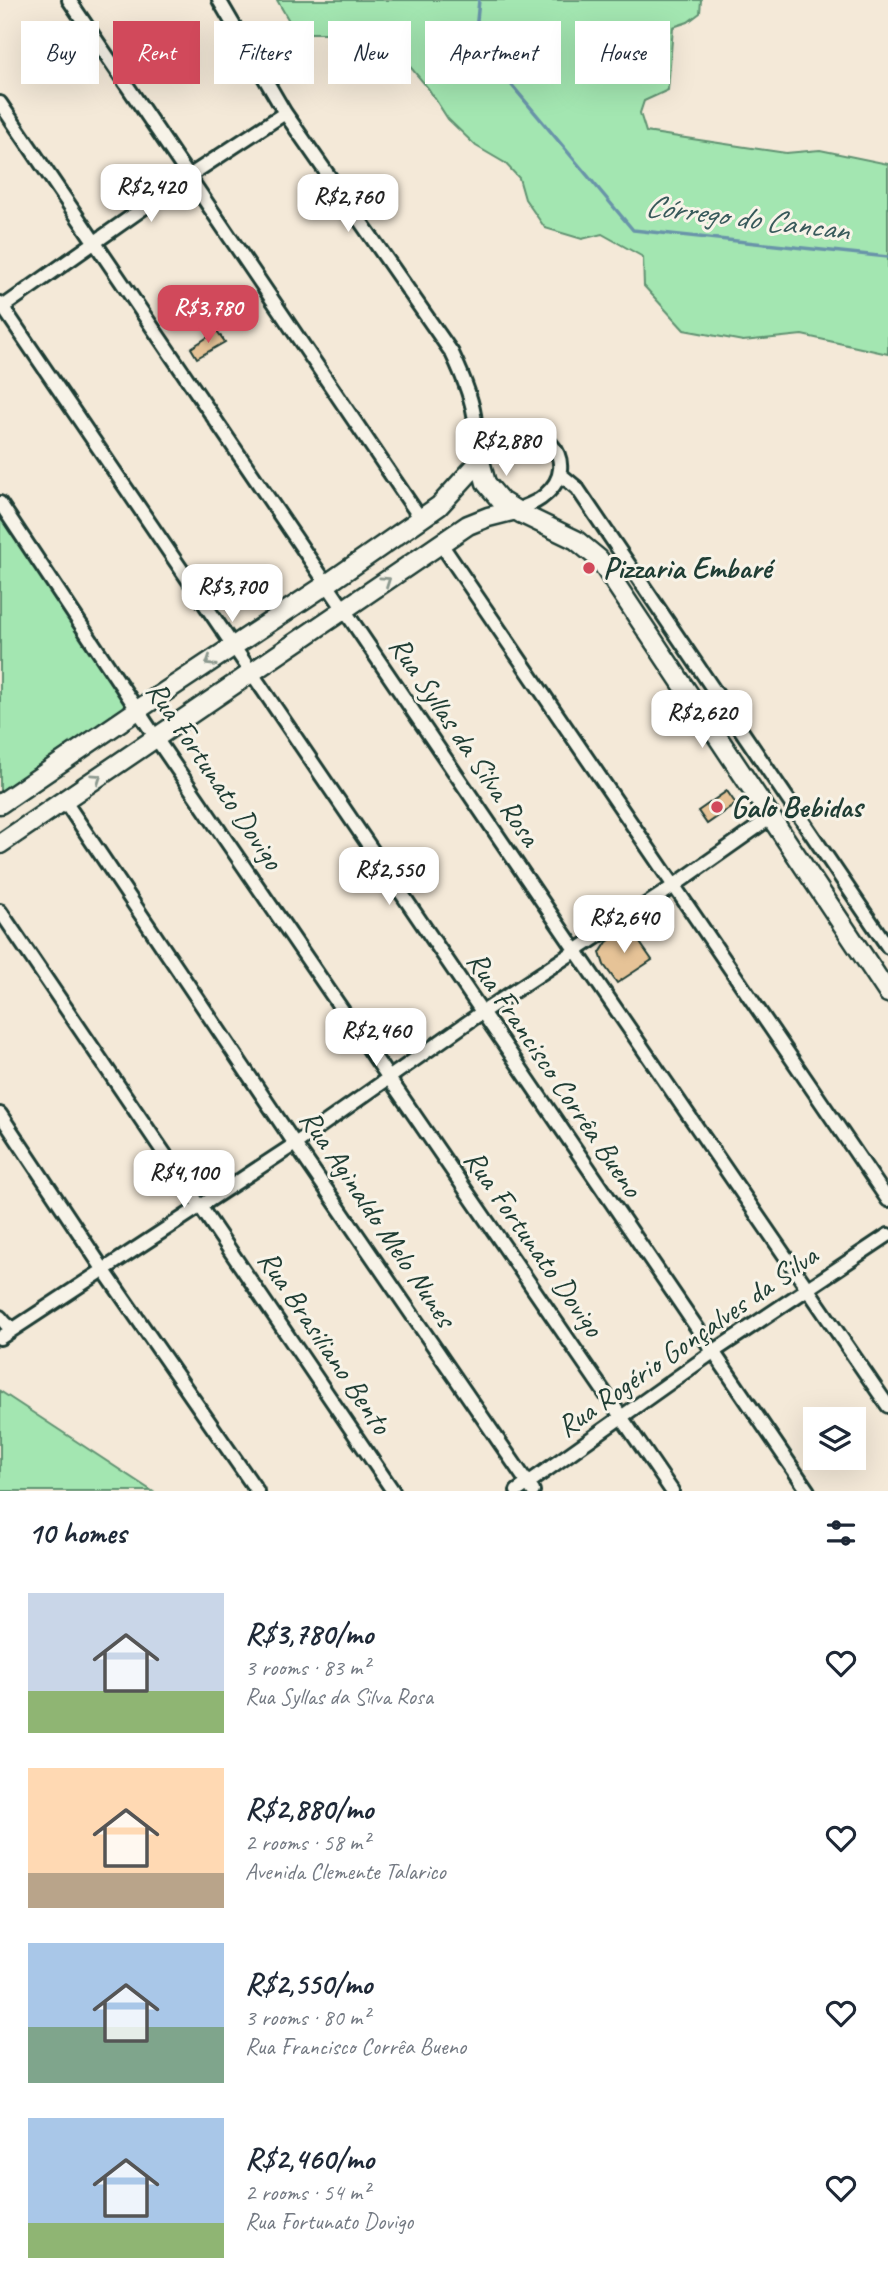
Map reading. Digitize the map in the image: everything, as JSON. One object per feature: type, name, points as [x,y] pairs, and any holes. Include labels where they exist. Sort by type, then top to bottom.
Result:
[{"type":"street","points":[[69,0],[421,519]]},
{"type":"street","points":[[219,0],[285,113],[452,353],[464,379],[475,421],[475,452],[491,489],[516,510],[576,540],[599,559],[888,993]]},
{"type":"street","name":"Rua Syllas da Silva Rosa","points":[[0,103],[888,1406]]},
{"type":"street","points":[[1,307],[189,176],[285,113]]},
{"type":"street","name":"Rua Francisco Corrêa Bueno","points":[[1,307],[808,1491]]},
{"type":"street","points":[[0,804],[439,506],[480,461],[486,449],[499,438],[513,432],[529,431],[544,437],[555,449],[561,464],[560,474],[558,481],[545,495],[516,510],[468,525],[0,844]]},
{"type":"street","points":[[560,474],[577,488],[888,947]]},
{"type":"street","name":"Rua Fortunato Dovigo","points":[[0,503],[157,738],[672,1491]]},
{"type":"street","points":[[440,544],[888,1200]]},
{"type":"street","name":"Rua Aginaldo Melo Nunes","points":[[64,800],[526,1489]]},
{"type":"street","points":[[0,1338],[295,1144],[481,1013],[673,886],[770,818]]},
{"type":"street","name":"Rua Brasiliano Bento","points":[[0,911],[393,1491]]},
{"type":"street","points":[[0,1114],[103,1269],[257,1491]]},
{"type":"street","name":"Rua Rogério Gonçalves da Silva","points":[[526,1489],[713,1352],[888,1235]]},
{"type":"street","points":[[0,1317],[6,1325],[13,1328]]},
{"type":"green space","points":[[277,0],[701,0],[700,13],[688,22],[673,27],[670,65],[670,21],[575,21],[575,84],[668,84],[668,90],[644,101],[640,113],[646,132],[786,153],[820,150],[888,164],[888,354],[802,335],[743,341],[684,330],[644,286],[643,257],[602,234],[582,239],[545,228],[525,199],[519,178],[505,163],[476,146],[448,119],[411,68],[411,21],[328,21],[328,33],[314,33],[314,21],[289,21]]},
{"type":"green space","points":[[0,512],[129,709],[0,798]]},
{"type":"green space","points":[[0,1391],[152,1491],[0,1491]]},
{"type":"building","points":[[217,331],[225,342],[197,358],[191,348]]},
{"type":"building","name":"Galo Bebidas","points":[[727,791],[736,804],[707,824],[698,811]]},
{"type":"building","points":[[629,927],[652,960],[617,983],[604,965],[600,953],[607,942]]},
{"type":"waterway","name":"Córrego do Cancan","points":[[479,0],[475,41],[633,230],[888,257]]},
{"type":"place","name":"Pizzaria Embaré","points":[[589,568]]},
{"type":"place","name":"Galo Bebidas","points":[[717,807]]}]
